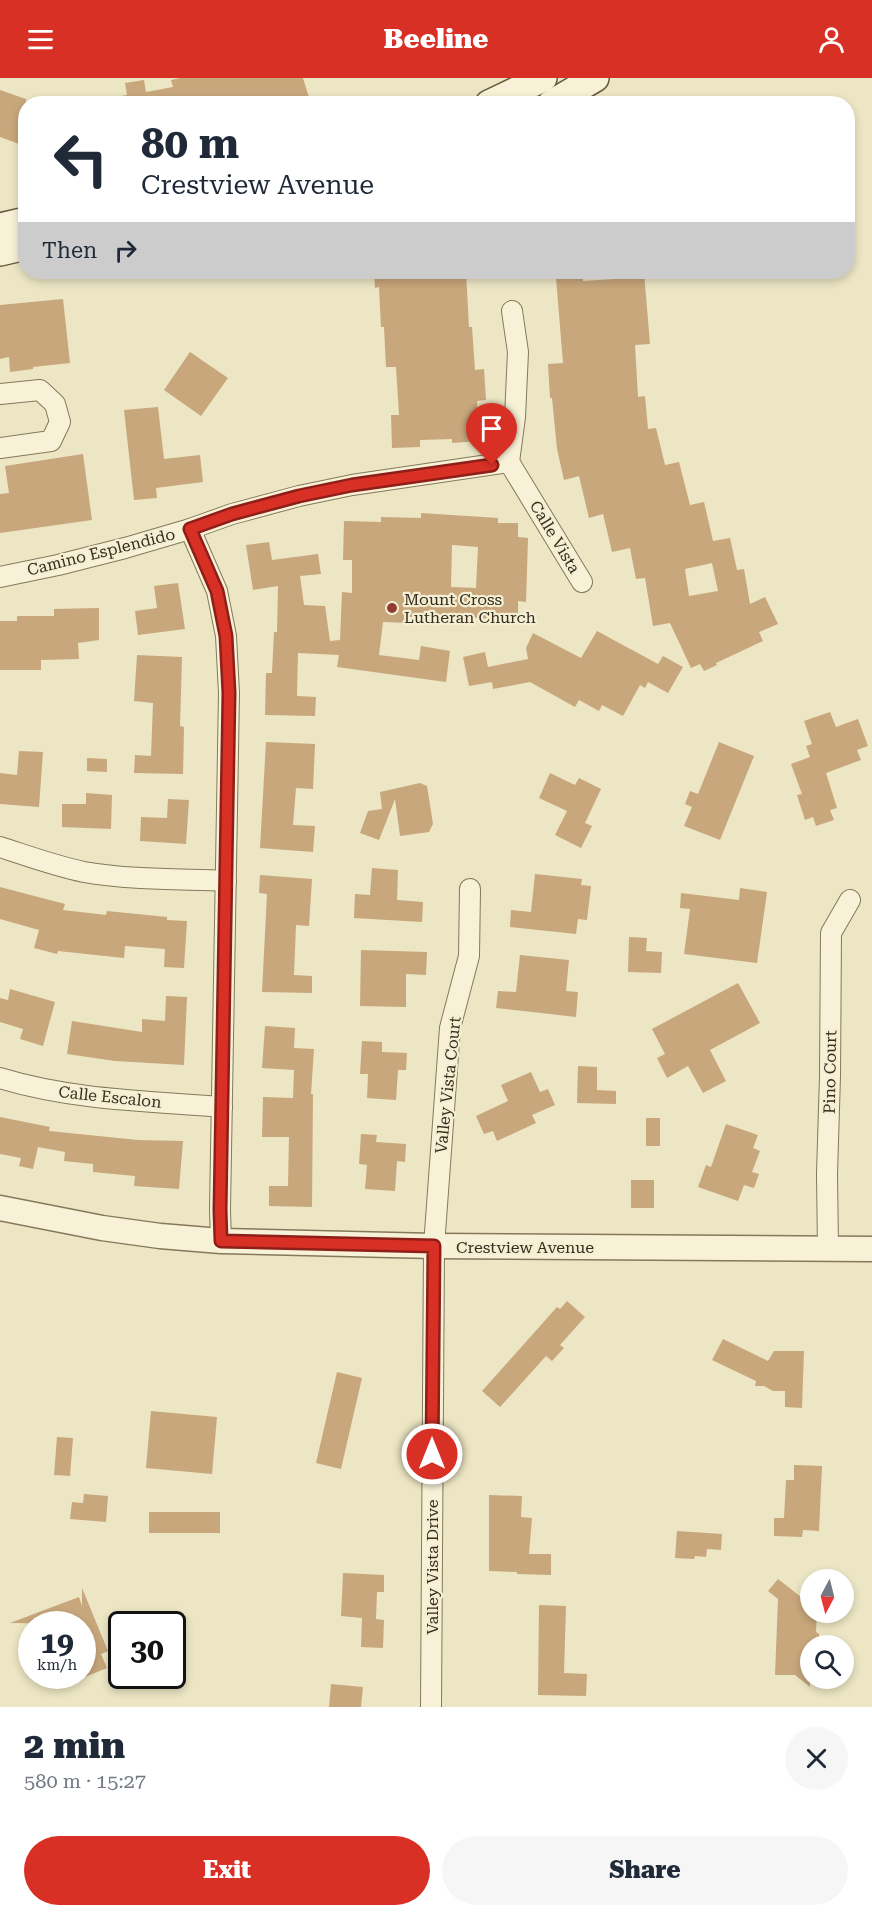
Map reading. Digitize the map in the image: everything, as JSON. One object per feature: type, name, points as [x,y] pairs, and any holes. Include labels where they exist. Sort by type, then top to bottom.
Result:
[{"type":"main road","points":[[506,96],[543,78]]},
{"type":"main road","points":[[561,91],[595,78]]},
{"type":"main road","points":[[0,227],[18,223]]},
{"type":"main road","points":[[0,252],[18,248]]},
{"type":"street","points":[[509,462],[515,417],[518,352],[512,311]]},
{"type":"street","points":[[0,394],[40,390],[55,404],[60,422],[51,441],[0,448]]},
{"type":"street","name":"Camino Esplendido","points":[[0,577],[58,565],[299,496],[352,485],[509,462]]},
{"type":"street","name":"Calle Vista","points":[[509,462],[582,582]]},
{"type":"street","points":[[190,529],[217,591],[226,636],[229,693],[221,1241]]},
{"type":"street","points":[[0,847],[84,872],[126,877],[226,881]]},
{"type":"street","name":"Valley Vista Court","points":[[434,1246],[450,1028],[469,956],[470,889]]},
{"type":"street","name":"Pino Court","points":[[828,1249],[831,933],[850,900]]},
{"type":"street","name":"Calle Escalon","points":[[0,1077],[36,1088],[62,1092],[134,1101],[222,1107]]},
{"type":"street","name":"Crestview Avenue","points":[[0,1208],[102,1228],[221,1241],[434,1246],[872,1249]]},
{"type":"street","name":"Valley Vista Drive","points":[[431,1707],[434,1246]]},
{"type":"building","points":[[180,78],[303,78],[309,96],[121,96],[127,95],[125,83],[144,80],[146,92],[173,87],[171,80]]},
{"type":"building","points":[[0,90],[18,96],[18,144],[0,137]]},
{"type":"building","points":[[374,279],[466,279],[469,327],[472,327],[475,370],[484,369],[486,400],[477,401],[479,441],[452,443],[452,439],[420,440],[420,447],[392,448],[391,415],[399,415],[396,367],[386,367],[379,287],[375,288]]},
{"type":"building","points":[[556,279],[583,279],[583,281],[645,279],[650,344],[635,345],[638,397],[645,396],[648,429],[656,428],[665,465],[679,462],[690,505],[704,502],[713,541],[730,538],[737,570],[744,569],[750,604],[765,597],[778,624],[759,632],[763,641],[704,671],[700,664],[691,668],[670,623],[653,626],[645,578],[636,579],[630,548],[612,552],[603,514],[589,518],[579,476],[564,480],[557,449],[548,364],[563,363]],"holes":[[[712,563],[718,591],[689,596],[685,569]]]},
{"type":"building","points":[[63,299],[70,363],[10,372],[9,357],[0,359],[0,305]]},
{"type":"building","points":[[190,352],[228,378],[201,416],[164,390]]},
{"type":"building","points":[[158,407],[164,459],[200,455],[203,482],[156,488],[157,498],[134,500],[124,410]]},
{"type":"building","points":[[83,454],[92,520],[0,533],[0,494],[9,493],[5,466]]},
{"type":"building","points":[[421,513],[498,518],[498,523],[518,523],[518,537],[528,538],[526,602],[518,601],[518,617],[493,617],[493,619],[450,616],[450,618],[410,617],[410,623],[383,622],[379,655],[419,660],[421,646],[450,651],[446,682],[337,667],[339,655],[298,653],[297,696],[316,697],[315,716],[265,715],[266,673],[272,673],[274,632],[277,632],[278,586],[253,590],[246,545],[269,542],[272,560],[318,554],[321,574],[300,576],[304,605],[325,606],[330,641],[340,640],[342,592],[352,593],[352,560],[343,560],[344,521],[381,522],[381,517],[421,518]],"holes":[[[452,545],[478,547],[476,588],[451,587]]]},
{"type":"building","points":[[178,583],[185,629],[138,635],[135,611],[157,608],[154,586]]},
{"type":"building","points":[[99,608],[99,640],[78,643],[79,659],[41,660],[41,670],[0,670],[0,621],[17,621],[17,616],[54,616],[54,609]]},
{"type":"building","points":[[597,631],[658,664],[663,656],[683,667],[668,693],[648,682],[645,688],[640,685],[623,716],[602,705],[599,711],[579,700],[575,707],[530,682],[493,689],[492,682],[469,686],[463,657],[485,652],[488,667],[528,659],[526,648],[533,633],[581,658]]},
{"type":"building","points":[[137,655],[182,657],[180,726],[184,727],[183,774],[134,773],[135,755],[151,756],[153,703],[134,701]]},
{"type":"building","points":[[830,712],[836,727],[858,719],[868,746],[857,750],[861,760],[826,773],[837,808],[830,810],[834,820],[816,826],[813,817],[805,820],[797,795],[802,794],[791,764],[810,757],[806,746],[812,744],[804,721]]},
{"type":"building","points":[[266,742],[315,744],[313,789],[296,788],[293,825],[315,826],[313,852],[260,848]]},
{"type":"building","points":[[719,742],[754,756],[720,840],[684,826],[692,807],[685,804],[690,791],[698,794]]},
{"type":"building","points":[[19,751],[43,752],[39,807],[0,804],[0,773],[17,775]]},
{"type":"building","points":[[87,758],[107,759],[107,772],[87,771]]},
{"type":"building","points":[[550,773],[575,785],[579,778],[601,789],[585,823],[592,826],[581,848],[555,835],[567,811],[539,798]]},
{"type":"building","points":[[420,783],[427,786],[433,824],[429,832],[400,836],[395,799],[379,840],[360,833],[368,811],[382,809],[380,792]]},
{"type":"building","points":[[86,793],[112,795],[111,829],[62,827],[62,804],[86,804]]},
{"type":"building","points":[[168,799],[189,800],[186,844],[140,841],[141,817],[167,818]]},
{"type":"building","points":[[372,868],[398,870],[397,900],[423,902],[422,922],[354,918],[355,894],[370,895]]},
{"type":"building","points":[[535,874],[582,879],[581,885],[591,886],[587,920],[578,919],[576,934],[510,927],[511,910],[531,912]]},
{"type":"building","points":[[260,875],[312,879],[309,926],[296,925],[294,975],[312,976],[312,993],[262,992],[267,894],[259,893]]},
{"type":"building","points":[[0,887],[65,904],[63,910],[106,915],[107,911],[187,921],[184,968],[164,967],[165,949],[125,946],[124,958],[58,951],[57,954],[34,948],[39,930],[0,919]]},
{"type":"building","points":[[740,888],[767,892],[757,963],[684,954],[690,909],[680,908],[681,893],[739,900]]},
{"type":"building","points":[[629,937],[647,938],[646,951],[662,952],[661,973],[628,972]]},
{"type":"building","points":[[361,950],[427,952],[426,975],[406,974],[406,1007],[360,1006]]},
{"type":"building","points":[[520,955],[569,960],[566,991],[578,992],[576,1017],[496,1008],[498,991],[516,992]]},
{"type":"building","points":[[738,983],[760,1023],[710,1050],[726,1081],[703,1093],[688,1066],[667,1078],[657,1058],[665,1054],[652,1029]]},
{"type":"building","points":[[10,989],[55,1002],[43,1046],[20,1039],[23,1029],[0,1022],[0,998],[8,1000]]},
{"type":"building","points":[[166,996],[187,997],[184,1065],[115,1061],[67,1054],[72,1021],[142,1032],[142,1019],[165,1021]]},
{"type":"building","points":[[265,1026],[295,1028],[294,1048],[314,1049],[311,1094],[313,1094],[312,1207],[269,1206],[269,1186],[288,1186],[289,1137],[262,1137],[263,1097],[293,1098],[294,1070],[262,1068]]},
{"type":"building","points":[[362,1041],[382,1042],[382,1052],[407,1053],[406,1070],[398,1070],[396,1100],[367,1098],[368,1074],[360,1074]]},
{"type":"building","points":[[578,1066],[597,1067],[597,1090],[616,1091],[616,1104],[577,1103]]},
{"type":"building","points":[[531,1072],[540,1092],[548,1089],[555,1105],[532,1115],[536,1123],[497,1141],[493,1131],[484,1134],[476,1116],[508,1101],[501,1085]]},
{"type":"building","points":[[0,1117],[50,1127],[49,1131],[138,1140],[183,1141],[179,1189],[134,1186],[135,1176],[93,1172],[93,1164],[64,1161],[65,1152],[38,1147],[33,1169],[19,1166],[21,1158],[0,1154]]},
{"type":"building","points":[[646,1118],[660,1118],[660,1146],[646,1146]]},
{"type":"building","points":[[726,1124],[758,1135],[753,1148],[760,1151],[752,1172],[759,1174],[754,1188],[744,1185],[738,1201],[698,1187],[706,1165],[711,1167]]},
{"type":"building","points":[[361,1134],[377,1135],[376,1142],[406,1144],[405,1162],[397,1161],[395,1191],[365,1189],[367,1165],[359,1164]]},
{"type":"building","points":[[631,1180],[654,1180],[654,1208],[631,1208]]},
{"type":"building","points":[[567,1301],[585,1317],[560,1345],[564,1348],[552,1361],[546,1356],[500,1407],[482,1391],[557,1307],[560,1309]]},
{"type":"building","points":[[723,1339],[768,1361],[774,1351],[804,1351],[802,1408],[785,1407],[785,1391],[773,1391],[764,1386],[755,1386],[756,1381],[712,1360]]},
{"type":"building","points":[[337,1372],[362,1378],[341,1469],[316,1463]]},
{"type":"building","points":[[151,1411],[217,1417],[212,1474],[146,1468]]},
{"type":"building","points":[[57,1437],[73,1438],[70,1476],[54,1475]]},
{"type":"building","points":[[794,1465],[822,1466],[819,1531],[803,1530],[802,1537],[774,1536],[774,1518],[784,1518],[786,1480],[794,1480]]},
{"type":"building","points":[[84,1494],[108,1496],[106,1522],[70,1519],[72,1502],[83,1503]]},
{"type":"building","points":[[489,1495],[522,1496],[521,1517],[532,1518],[529,1554],[551,1554],[551,1575],[489,1571]]},
{"type":"building","points":[[149,1512],[220,1512],[220,1533],[149,1533]]},
{"type":"building","points":[[677,1531],[722,1534],[721,1550],[707,1549],[706,1557],[675,1558]]},
{"type":"building","points":[[343,1573],[384,1575],[384,1592],[377,1592],[376,1619],[384,1620],[383,1648],[361,1647],[362,1618],[341,1616]]},
{"type":"building","points":[[778,1579],[800,1596],[800,1623],[816,1623],[816,1632],[819,1635],[800,1635],[800,1679],[795,1675],[775,1675],[778,1599],[768,1591]]},
{"type":"building","points":[[82,1588],[91,1611],[42,1611],[79,1597],[82,1606]]},
{"type":"building","points":[[539,1605],[566,1606],[564,1673],[587,1674],[586,1696],[538,1695]]},
{"type":"building","points":[[96,1622],[108,1651],[101,1654],[107,1668],[96,1672]]},
{"type":"building","points":[[331,1684],[363,1687],[361,1707],[329,1707]]},
{"type":"place","name":"Mount Cross Lutheran Church","points":[[392,608]]},
{"type":"route","points":[[432,1454],[434,1246],[221,1241],[229,693],[226,636],[222,610],[211,575],[190,529],[232,514],[299,496],[352,485],[492,465]]}]
